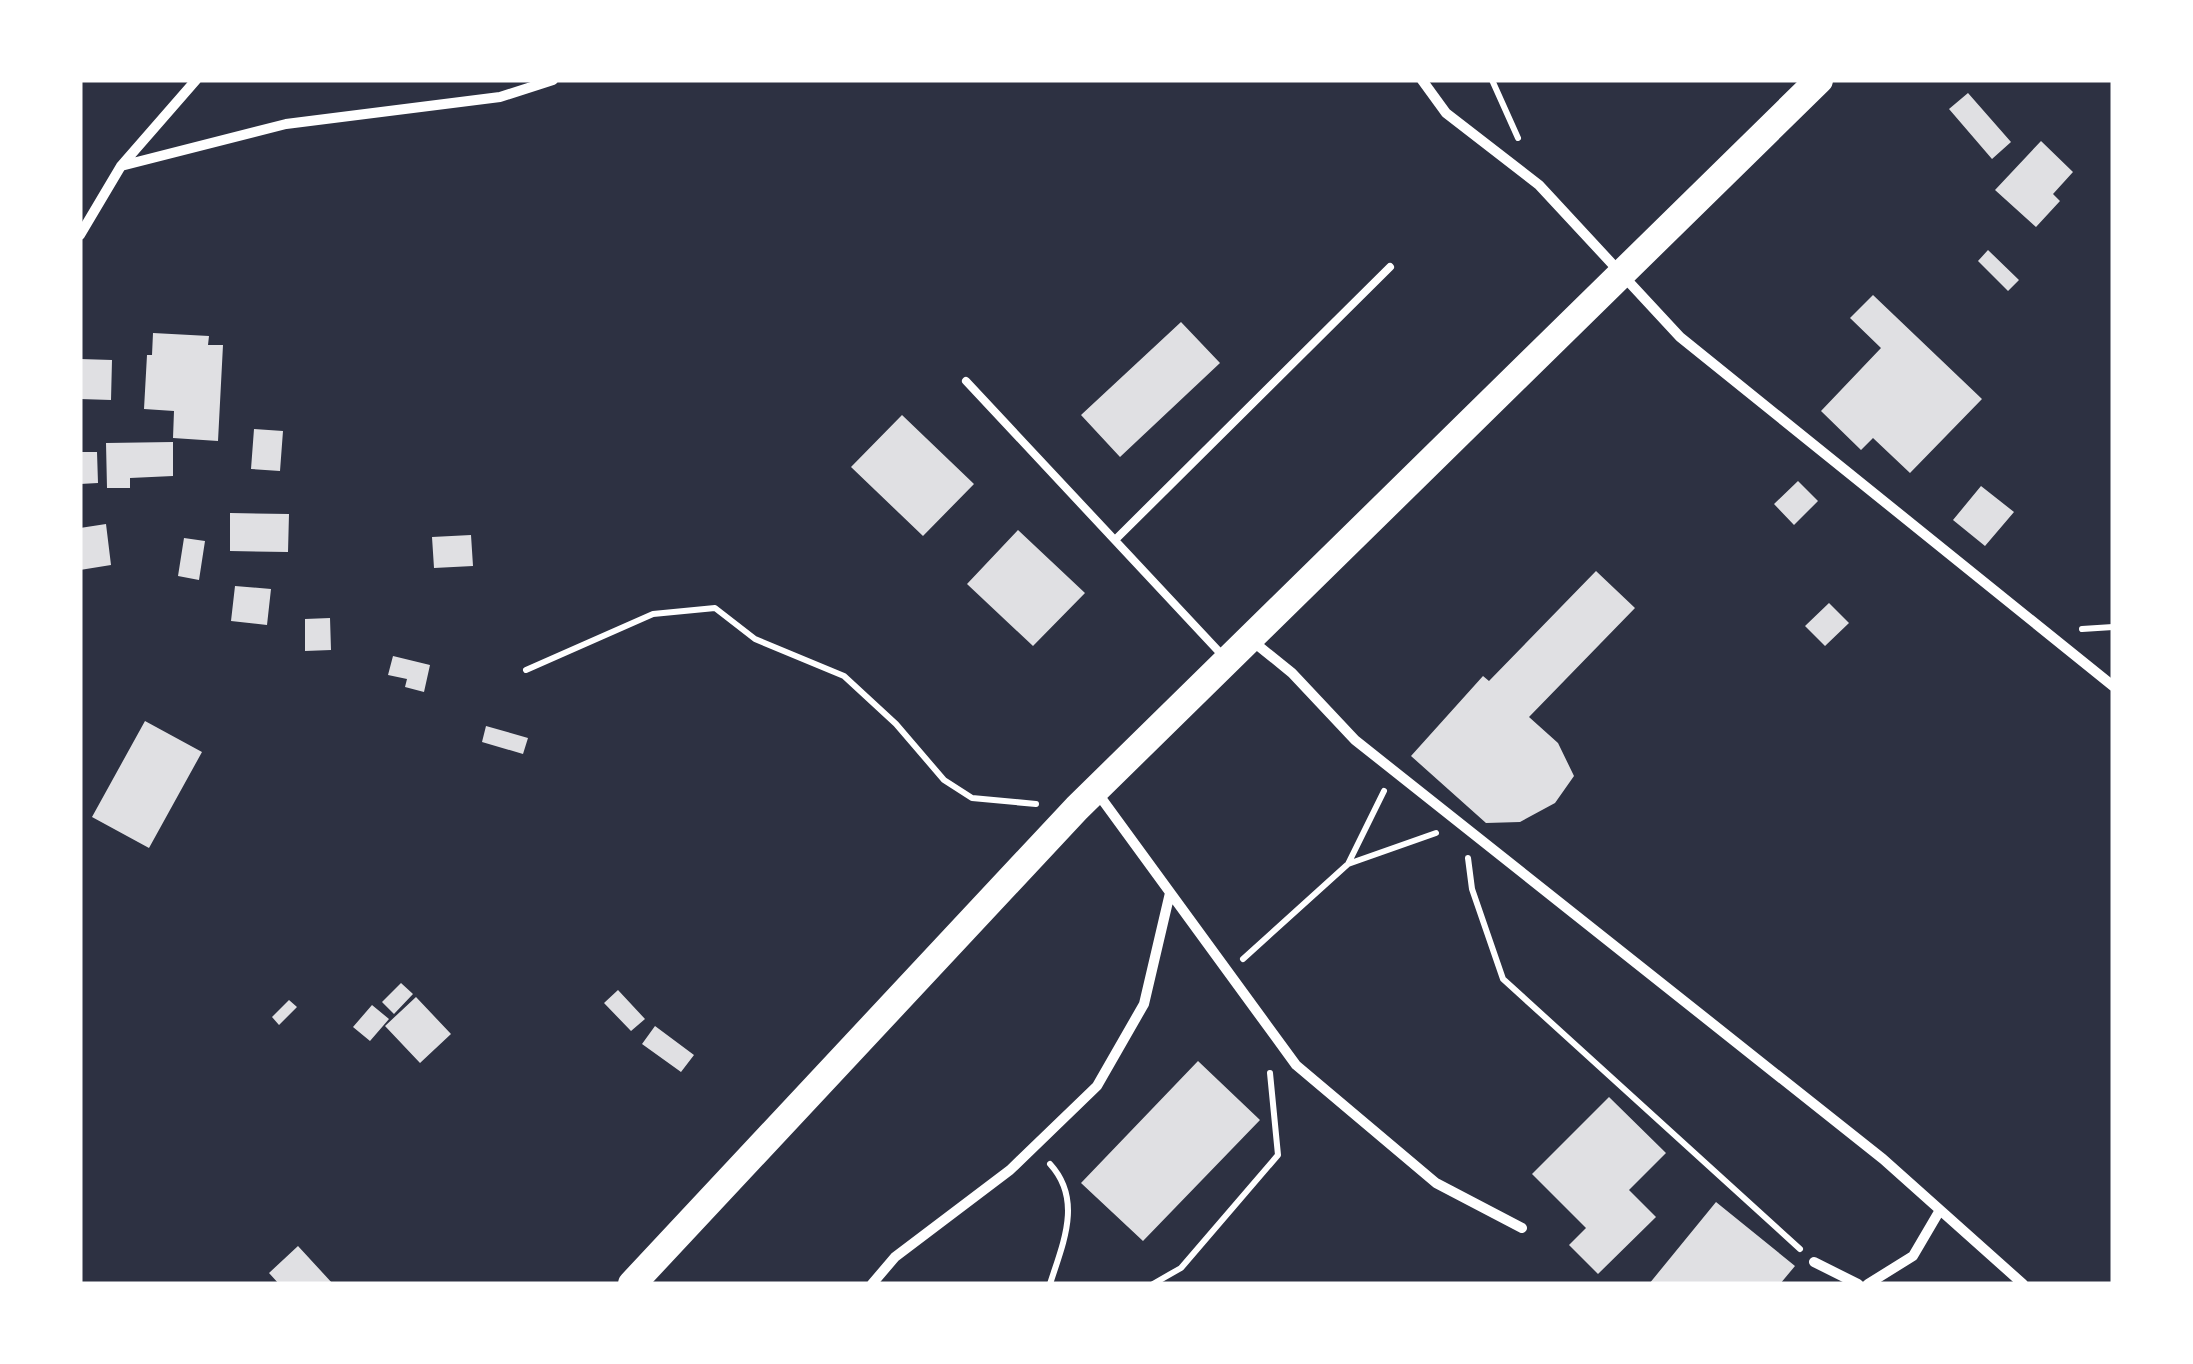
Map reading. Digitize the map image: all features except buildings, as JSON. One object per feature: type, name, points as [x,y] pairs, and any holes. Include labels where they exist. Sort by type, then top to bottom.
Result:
[{"type":"highway","points":[[632,1284],[1086,799],[1819,80]]},
{"type":"street","points":[[80,235],[121,166],[196,80]]},
{"type":"street","points":[[121,166],[286,124],[500,97],[553,80]]},
{"type":"street","points":[[1422,80],[1446,113],[1539,185],[1620,277],[1680,336],[2113,686]]},
{"type":"street","points":[[1250,638],[1292,673],[1355,740],[1883,1159],[2023,1284]]},
{"type":"street","points":[[1086,799],[1170,894],[1296,1065],[1436,1183],[1522,1228]]},
{"type":"street","points":[[872,1284],[894,1258],[1034,1146],[1096,1086],[1144,1004],[1170,894]]},
{"type":"street","points":[[1868,1284],[1914,1256],[1940,1210]]},
{"type":"street","points":[[1814,1262],[1858,1284]]},
{"type":"lane","points":[[1115,540],[1390,267]]},
{"type":"lane","points":[[966,380],[1228,660]]},
{"type":"path","points":[[526,670],[654,614],[716,608],[754,638],[844,676],[896,724],[944,780],[972,798],[1086,799]]},
{"type":"path","points":[[1228,972],[1348,864],[1394,770]]},
{"type":"path","points":[[1348,864],[1462,824],[1472,889],[1503,979],[1814,1262]]},
{"type":"path","points":[[1153,1284],[1181,1268],[1278,1155],[1261,1018]]},
{"type":"path","points":[[1034,1146],[1061,1176],[1071,1216],[1050,1284]]}]
